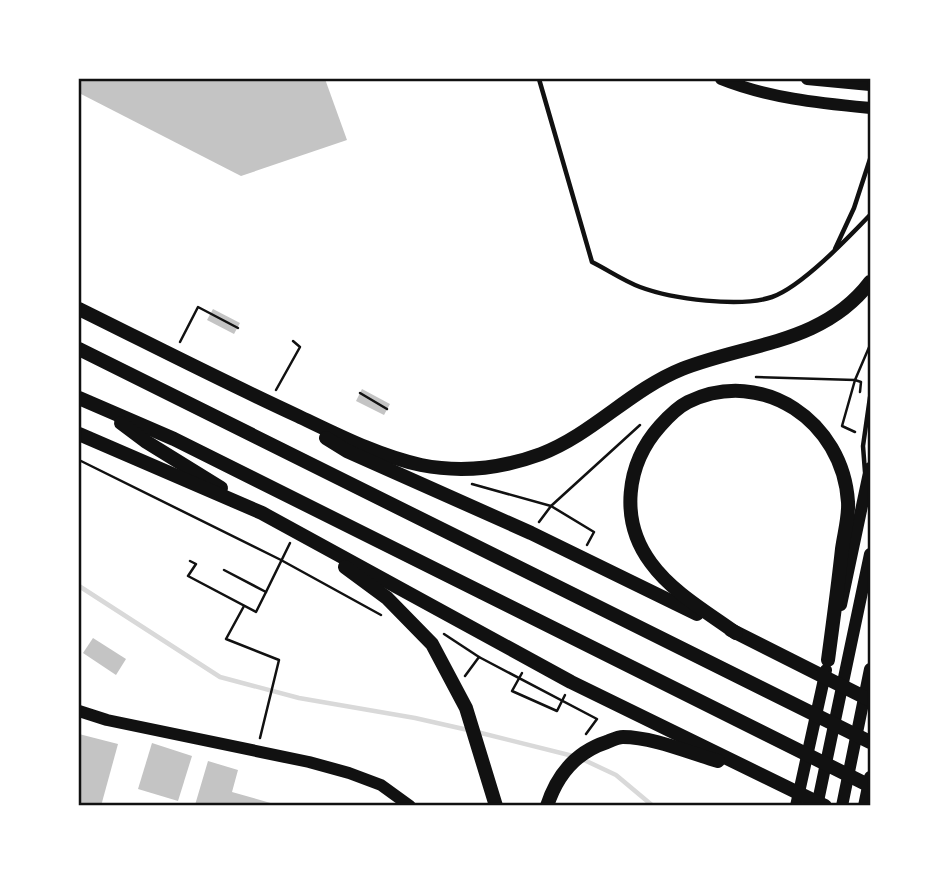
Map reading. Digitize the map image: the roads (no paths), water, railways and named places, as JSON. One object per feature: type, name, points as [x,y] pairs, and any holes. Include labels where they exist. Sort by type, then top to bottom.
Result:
[{"type":"highway","points":[[79,309],[357,443],[421,465],[461,470],[495,467],[564,444],[645,387],[673,373],[737,351],[776,343],[814,327],[840,312],[862,293],[870,282]]},
{"type":"highway","points":[[79,349],[870,742]]},
{"type":"highway","points":[[737,633],[682,595],[650,562],[631,519],[629,499],[632,476],[640,453],[666,419],[686,403],[707,395],[730,391],[756,392],[783,402],[805,415],[821,430],[832,446],[841,469],[848,502],[828,660]]},
{"type":"highway","points":[[79,398],[174,439],[870,786]]},
{"type":"highway","points":[[268,402],[347,451],[531,533],[870,700]]},
{"type":"highway","points":[[103,410],[145,441],[262,513],[571,682],[825,806]]},
{"type":"highway","points":[[79,434],[262,513]]},
{"type":"highway","points":[[296,531],[404,614],[432,644],[466,709],[482,768],[496,806]]},
{"type":"highway","points":[[547,806],[555,785],[566,768],[584,752],[621,737],[657,743],[763,774]]},
{"type":"main road","points":[[721,79],[742,87],[812,102],[870,108]]},
{"type":"main road","points":[[807,79],[870,85]]},
{"type":"main road","points":[[796,806],[870,468]]},
{"type":"main road","points":[[817,806],[870,554]]},
{"type":"main road","points":[[842,806],[869,675]]},
{"type":"main road","points":[[79,711],[107,720],[349,773],[381,785],[410,806]]},
{"type":"main road","points":[[864,806],[870,777]]},
{"type":"lane","points":[[539,79],[593,262],[640,288],[699,300],[740,303],[774,297],[834,252],[870,215]]},
{"type":"lane","points":[[834,252],[870,159]]},
{"type":"lane","points":[[866,490],[863,446],[870,397]]},
{"type":"waterway","points":[[79,586],[220,677],[299,698],[468,730]]},
{"type":"waterway","points":[[477,732],[573,756]]},
{"type":"waterway","points":[[582,759],[616,775],[653,806]]}]
